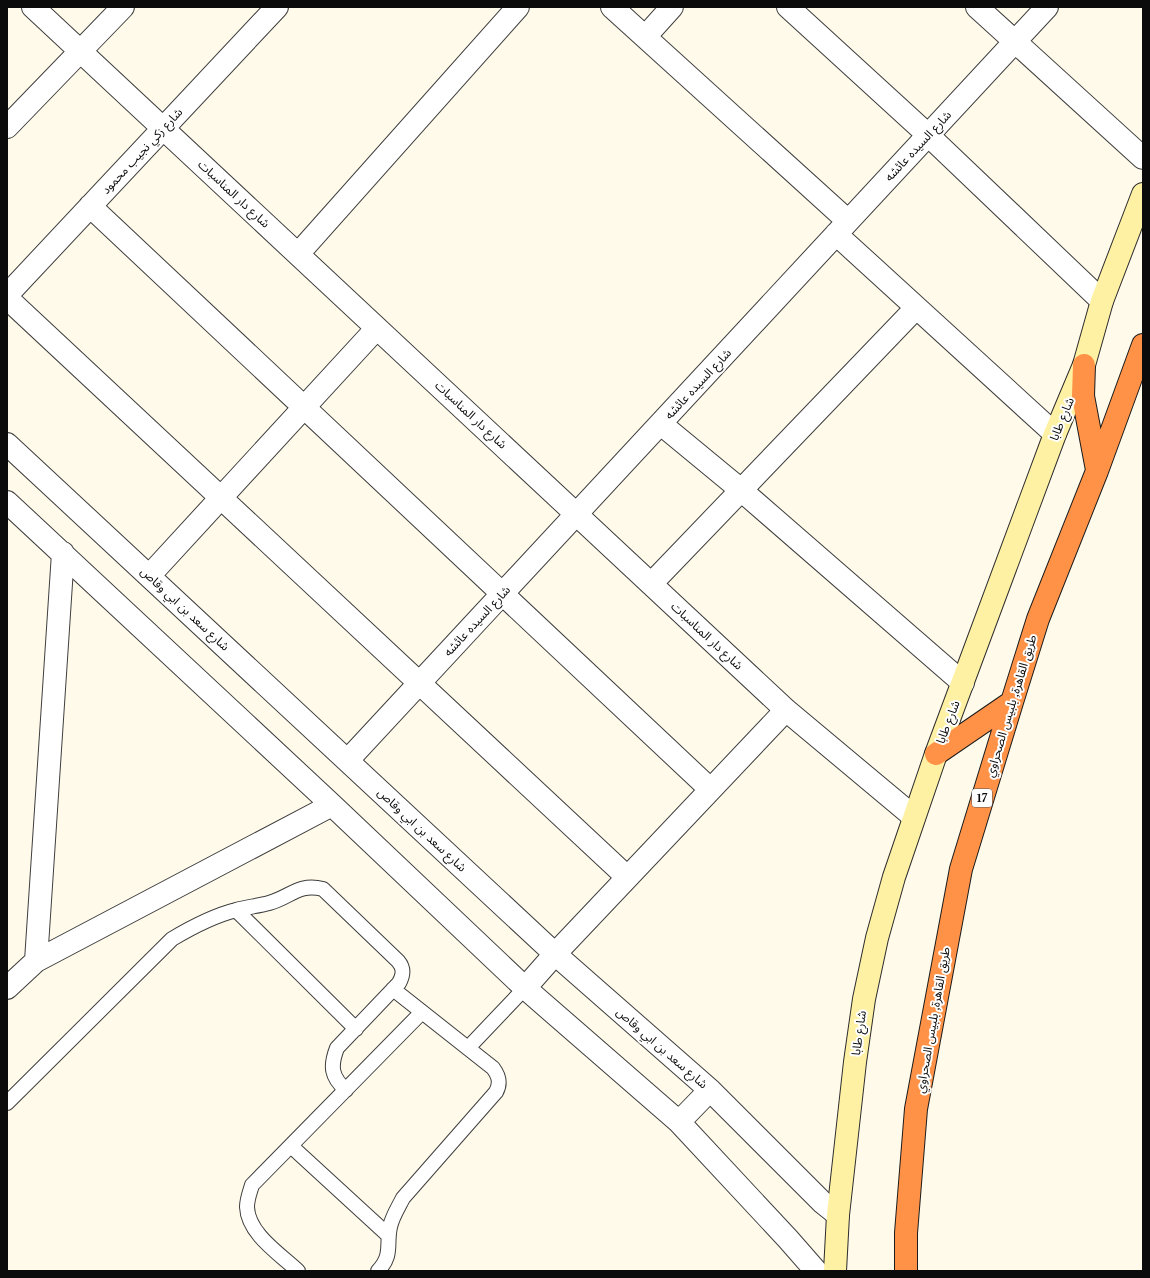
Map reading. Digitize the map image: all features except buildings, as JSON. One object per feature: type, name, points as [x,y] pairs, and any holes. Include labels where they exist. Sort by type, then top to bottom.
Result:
[{"type":"highway","name":"طريق القاهرة, بلبيس الصحراوي","points":[[906,1271],[906,1233],[916,1109],[961,869],[1038,619],[1097,471],[1143,345]]},
{"type":"highway","points":[[1084,365],[1083,396],[1097,471]]},
{"type":"highway","points":[[936,754],[1012,702]]},
{"type":"street","name":"شارع دار المناسبات","points":[[33,7],[786,710],[914,817]]},
{"type":"street","points":[[7,127],[123,7]]},
{"type":"street","name":"شارع زكي نجيب محمود","points":[[7,296],[277,7]]},
{"type":"street","points":[[298,254],[518,7]]},
{"type":"street","points":[[612,7],[645,37],[842,228],[916,308],[1055,434]]},
{"type":"street","points":[[645,37],[672,7]]},
{"type":"street","points":[[788,7],[928,134],[1102,301]]},
{"type":"street","points":[[977,7],[1143,158]]},
{"type":"street","name":"شارع السيده عائشه","points":[[348,760],[1047,7]]},
{"type":"street","name":"شارع طابا","points":[[834,1271],[838,1215],[855,1062],[864,999],[877,938],[894,877],[936,754],[1055,434],[1084,365],[1102,301],[1143,194]]},
{"type":"street","points":[[90,206],[710,789]]},
{"type":"street","points":[[7,296],[627,877]]},
{"type":"street","points":[[651,584],[916,308]]},
{"type":"street","points":[[149,576],[377,328]]},
{"type":"street","points":[[661,424],[741,490],[963,683]]},
{"type":"street","name":"شارع سعد بن ابي وقاص","points":[[7,444],[555,954],[710,1090],[823,1203],[838,1215]]},
{"type":"street","points":[[7,502],[332,805],[525,988],[679,1122],[816,1271]]},
{"type":"street","points":[[36,961],[63,554]]},
{"type":"street","points":[[525,988],[627,877],[786,710]]},
{"type":"street","points":[[7,988],[36,961],[332,805]]},
{"type":"street","points":[[679,1122],[710,1090]]},
{"type":"lane","points":[[7,1103],[172,939],[217,916],[236,910],[269,903],[300,889],[315,888],[323,889],[402,965],[404,971],[402,977],[393,989],[337,1048],[333,1058],[332,1067],[334,1076],[339,1084],[346,1090]]},
{"type":"lane","points":[[236,910],[356,1029]]},
{"type":"lane","points":[[468,1048],[525,988]]},
{"type":"lane","points":[[378,1271],[387,1258],[389,1249],[388,1235],[394,1214],[403,1198],[496,1092],[499,1081],[493,1068],[393,989]]},
{"type":"lane","points":[[298,1271],[260,1236],[253,1227],[247,1206],[252,1185],[422,1012]]},
{"type":"lane","points":[[291,1146],[388,1235]]}]
